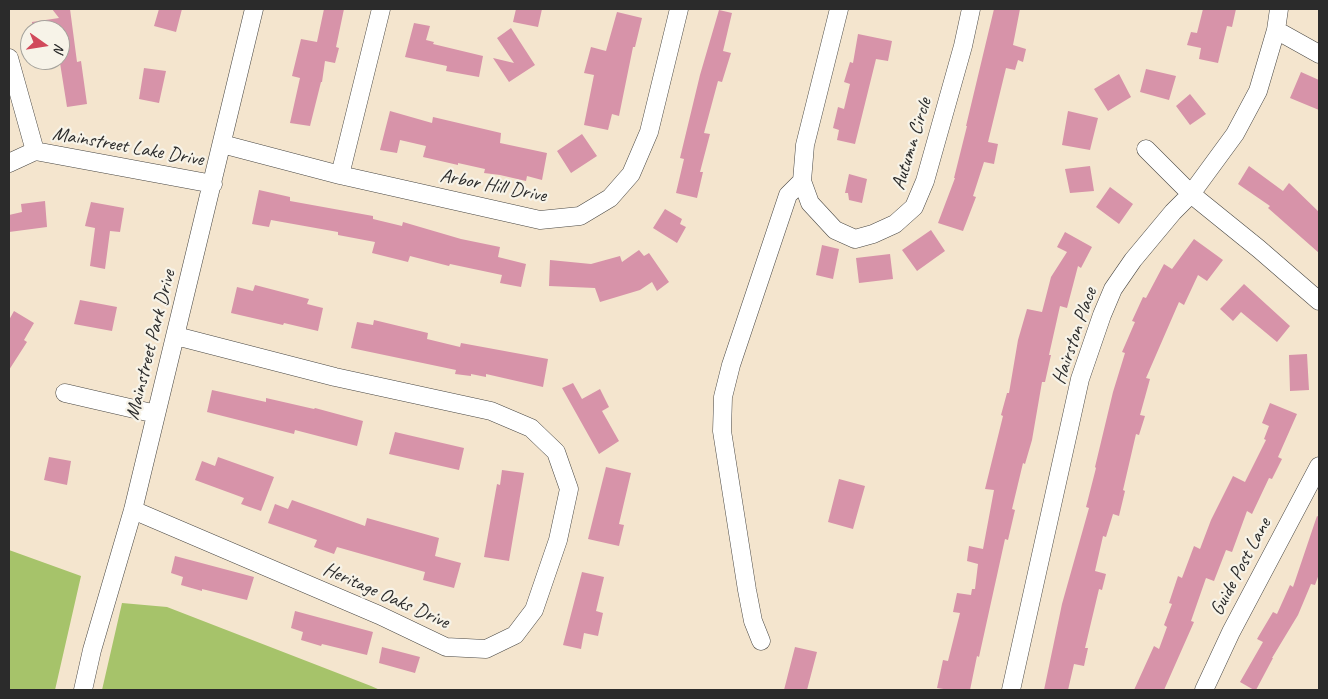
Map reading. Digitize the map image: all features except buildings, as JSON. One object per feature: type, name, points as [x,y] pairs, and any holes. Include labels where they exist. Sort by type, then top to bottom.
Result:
[{"type":"street","name":"Mainstreet Park Drive","points":[[82,690],[133,510],[254,9]]},
{"type":"street","points":[[340,175],[381,9]]},
{"type":"street","name":"Arbor Hill Drive","points":[[222,144],[340,175],[540,220],[580,216],[610,198],[631,174],[649,132],[679,9]]},
{"type":"street","name":"Autumn Circle","points":[[840,9],[805,145],[802,181],[810,204],[835,230],[855,239],[874,234],[894,224],[914,207],[938,133],[963,46],[971,9]]},
{"type":"street","name":"Hairston Place","points":[[1010,690],[1080,379],[1102,315],[1114,289],[1133,260],[1191,194],[1235,134],[1258,91],[1276,30],[1278,9]]},
{"type":"street","points":[[1276,30],[1319,54]]},
{"type":"street","points":[[9,58],[35,151]]},
{"type":"street","points":[[1146,148],[1191,194],[1260,249],[1319,301]]},
{"type":"street","name":"Mainstreet Lake Drive","points":[[9,163],[35,151],[213,184]]},
{"type":"street","points":[[760,642],[753,621],[747,590],[722,431],[722,397],[788,195],[802,181]]},
{"type":"street","name":"Heritage Oaks Drive","points":[[133,510],[370,611],[446,647],[486,649],[515,635],[534,610],[558,540],[569,489],[556,452],[531,428],[491,411],[335,377],[176,336]]},
{"type":"street","points":[[65,393],[156,414]]},
{"type":"street","name":"Guide Post Lane","points":[[1204,690],[1231,632],[1319,466]]},
{"type":"green space","points":[[9,550],[81,576],[55,690],[9,690]]},
{"type":"green space","points":[[122,603],[167,607],[380,690],[102,690]]}]
